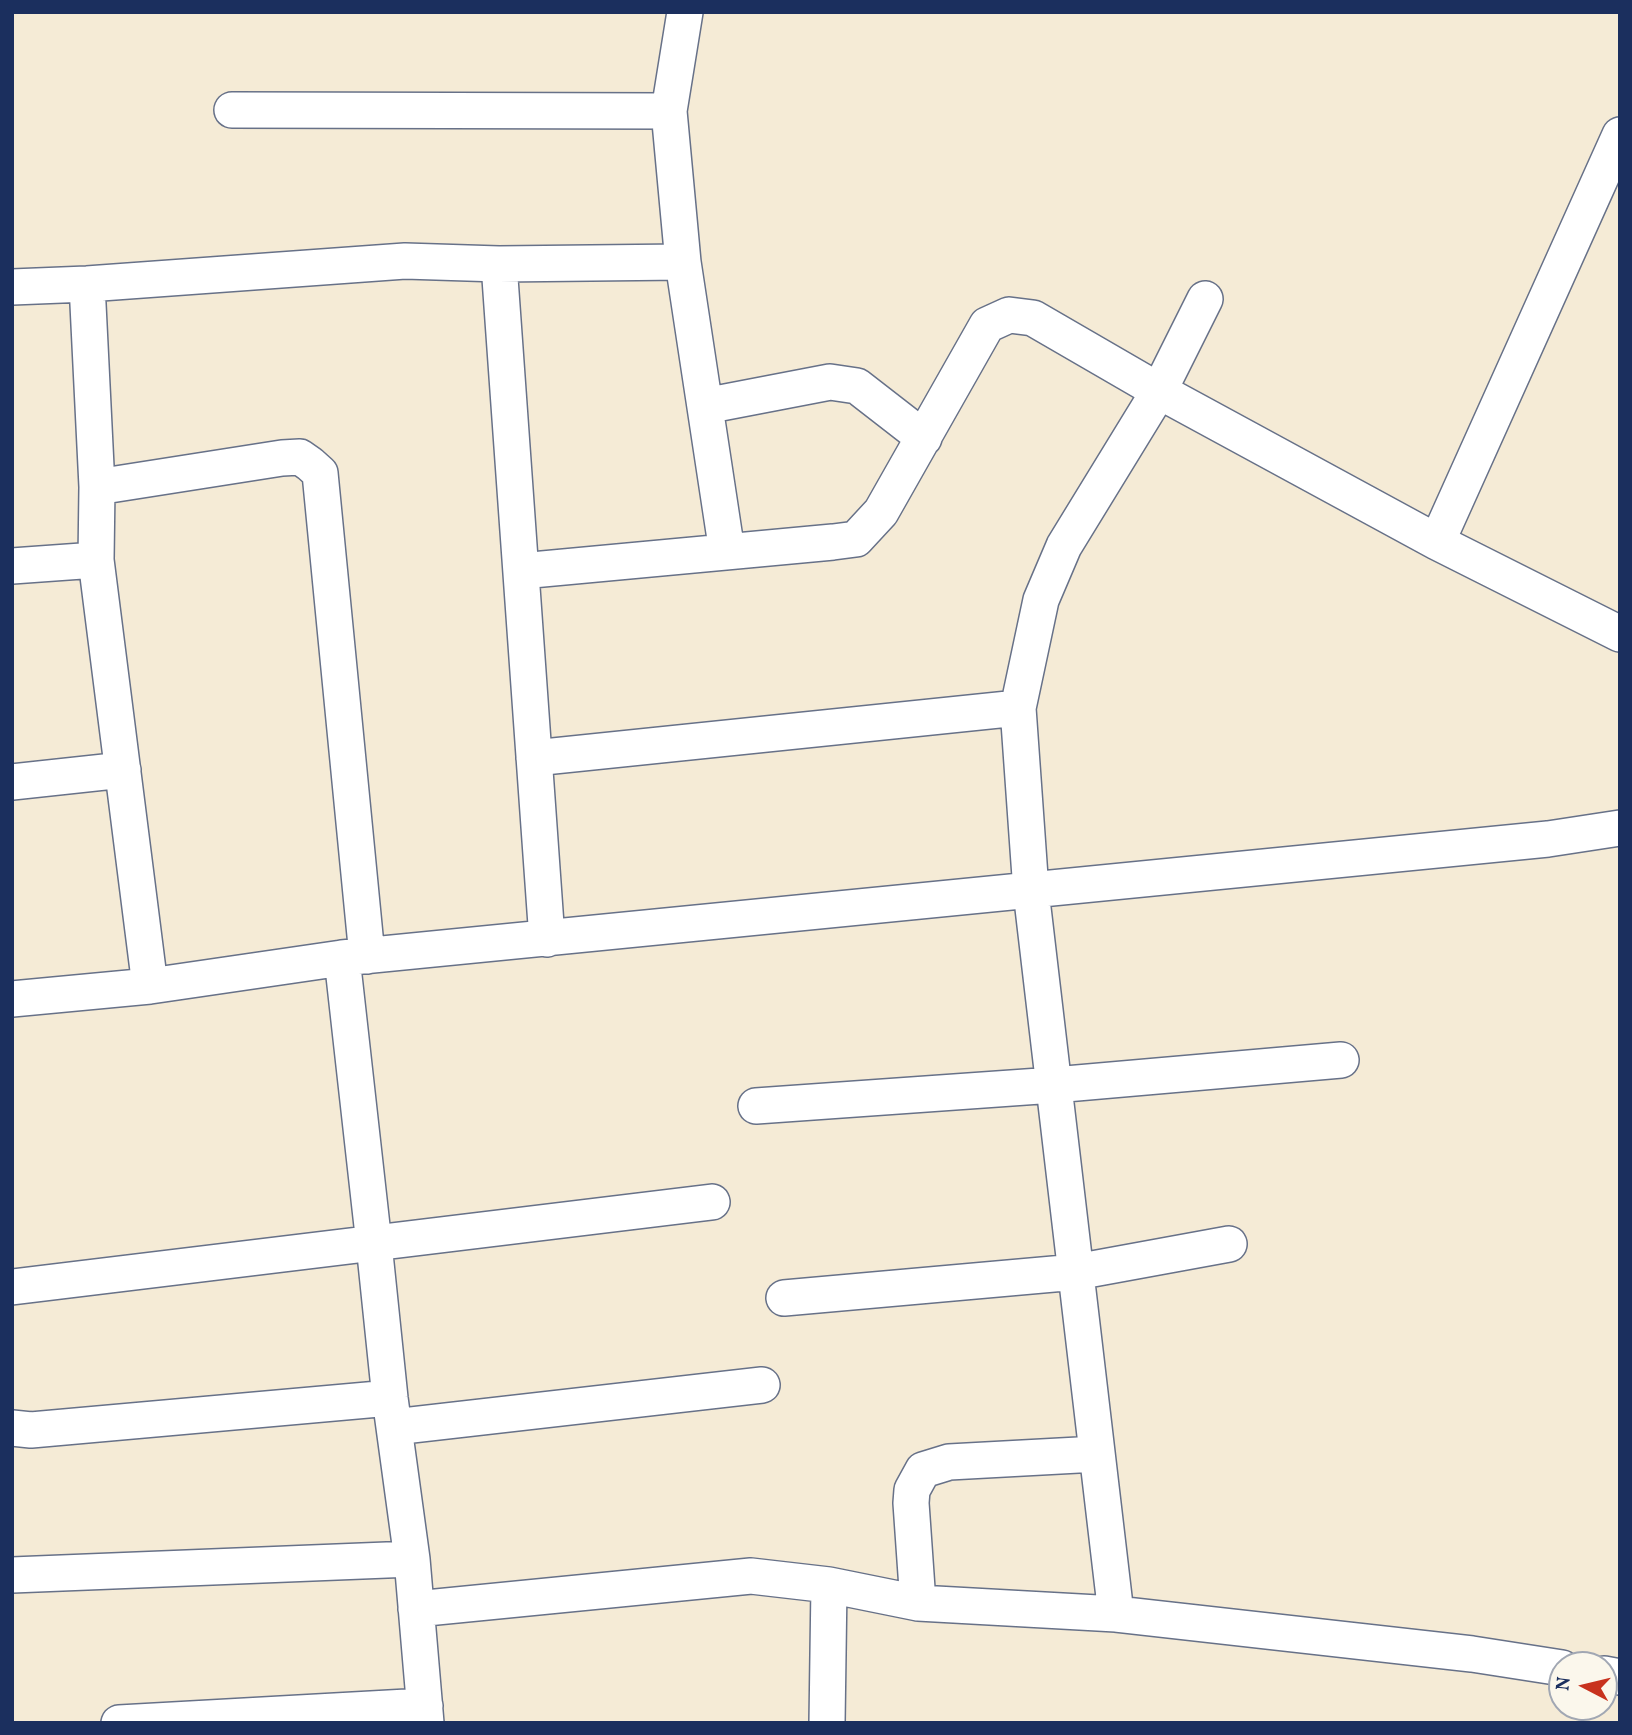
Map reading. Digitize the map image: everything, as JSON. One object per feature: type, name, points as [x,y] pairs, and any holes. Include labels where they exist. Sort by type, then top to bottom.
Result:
[{"type":"street","points":[[685,12],[669,111],[683,262],[727,552]]},
{"type":"street","points":[[232,110],[669,111]]},
{"type":"street","points":[[1437,542],[1620,135]]},
{"type":"street","points":[[12,287],[405,261],[499,264],[683,262]]},
{"type":"street","points":[[499,264],[547,939]]},
{"type":"street","points":[[87,284],[97,488],[96,560],[150,986]]},
{"type":"street","points":[[1116,1614],[1031,891],[1018,708],[1041,600],[1064,545],[1159,391],[1205,299]]},
{"type":"street","points":[[521,571],[856,539],[881,512],[987,325],[1009,316],[1033,318],[1159,391],[1437,542],[1620,634]]},
{"type":"street","points":[[705,406],[830,382],[857,386],[924,438]]},
{"type":"street","points":[[97,488],[282,458],[300,457],[320,473],[374,1244],[392,1412],[412,1559],[425,1714],[119,1723]]},
{"type":"street","points":[[12,566],[96,560]]},
{"type":"street","points":[[534,758],[1018,708]]},
{"type":"street","points":[[12,782],[123,770]]},
{"type":"street","points":[[12,999],[150,986],[354,957],[1548,839],[1620,828]]},
{"type":"street","points":[[756,1106],[1054,1085],[1341,1060]]},
{"type":"street","points":[[12,1287],[712,1202]]},
{"type":"street","points":[[784,1298],[1076,1272],[1229,1244]]},
{"type":"street","points":[[12,1428],[31,1430],[392,1412],[762,1385]]},
{"type":"street","points":[[918,1603],[911,1503],[912,1490],[923,1469],[949,1462],[1097,1454]]},
{"type":"street","points":[[12,1576],[412,1559]]},
{"type":"street","points":[[416,1609],[751,1576],[829,1585],[918,1603],[1116,1614],[1472,1654],[1548,1666]]},
{"type":"street","points":[[827,1723],[829,1585]]}]
